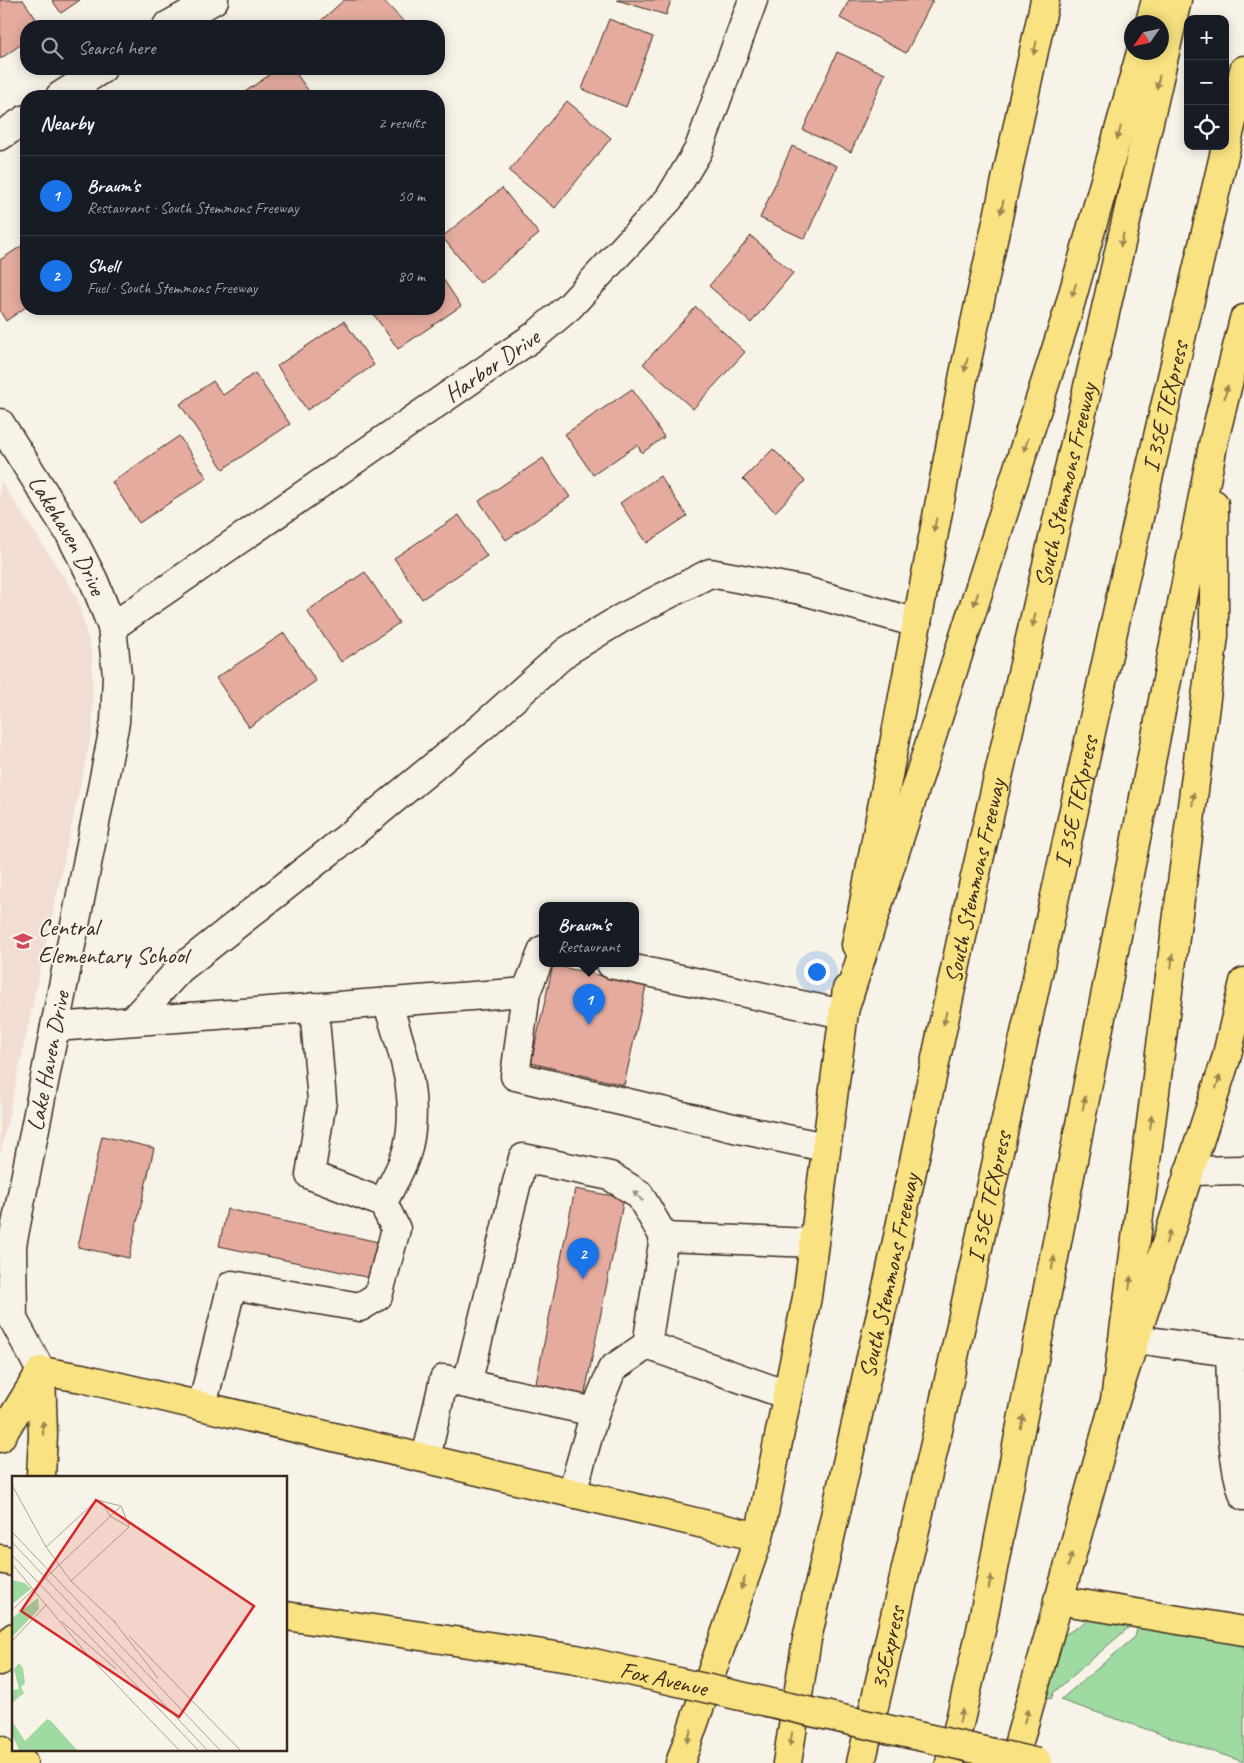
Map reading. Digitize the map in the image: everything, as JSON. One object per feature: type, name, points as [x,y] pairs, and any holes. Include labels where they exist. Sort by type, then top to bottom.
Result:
[{"type":"main road","points":[[680,1763],[759,1536],[807,1297],[843,1014],[964,374],[1045,0]]},
{"type":"main road","points":[[1152,15],[1156,0]]},
{"type":"main road","name":"South Stemmons Freeway","points":[[787,1763],[807,1639],[890,1274],[970,899],[1177,0]]},
{"type":"main road","points":[[843,1014],[1067,315],[1139,60]]},
{"type":"main road","name":"I 35E TEXpress","points":[[914,1534],[1124,577],[1244,70]]},
{"type":"main road","points":[[950,1763],[981,1630],[1214,440],[1244,319]]},
{"type":"main road","points":[[1115,1401],[1214,636],[1214,440]]},
{"type":"main road","points":[[1012,1763],[1115,1401],[1239,1023],[1244,982]]},
{"type":"main road","points":[[41,1371],[82,1378],[759,1536]]},
{"type":"main road","points":[[0,1438],[41,1371]]},
{"type":"main road","points":[[41,1371],[43,1435],[41,1476]]},
{"type":"main road","name":"35Express","points":[[860,1763],[914,1534]]},
{"type":"main road","points":[[1058,1600],[1244,1631]]},
{"type":"main road","name":"Fox Avenue","points":[[288,1616],[576,1659],[1038,1763]]},
{"type":"main road","points":[[0,1661],[12,1640]]},
{"type":"main road","points":[[0,1750],[2,1754],[24,1763]]},
{"type":"street","points":[[178,20],[214,0]]},
{"type":"street","name":"Harbor Drive","points":[[112,626],[536,335],[570,306],[669,199],[698,151],[753,0]]},
{"type":"street","points":[[69,90],[93,75]]},
{"type":"street","points":[[0,136],[20,122]]},
{"type":"street","name":"Lakehaven Drive","points":[[0,423],[70,534],[94,581],[112,626]]},
{"type":"street","points":[[133,1020],[180,969],[385,807],[483,726],[567,651],[622,618],[710,573],[800,590],[917,623]]},
{"type":"street","name":"Lake Haven Drive","points":[[41,1371],[13,1319],[6,1265],[12,1245],[115,722],[117,675],[112,626]]},
{"type":"street","points":[[539,960],[526,992],[515,1076],[734,1128],[826,1147]]},
{"type":"street","points":[[625,967],[843,1014]]},
{"type":"street","points":[[55,1027],[526,992]]},
{"type":"street","points":[[383,1203],[408,1148],[414,1107],[401,1044],[387,1002]]},
{"type":"street","points":[[202,1406],[232,1285],[360,1307],[378,1296],[396,1229],[383,1203],[310,1175],[322,1101],[314,1007]]},
{"type":"street","points":[[467,1384],[523,1158],[610,1176],[639,1194],[664,1237],[646,1345],[612,1369],[595,1412],[572,1493]]},
{"type":"street","points":[[1189,1171],[1244,1170]]},
{"type":"street","points":[[664,1237],[813,1243]]},
{"type":"street","points":[[1135,1339],[1237,1353],[1234,1439],[1240,1485],[1244,1496]]},
{"type":"street","points":[[646,1345],[787,1395]]},
{"type":"street","points":[[426,1458],[444,1379],[595,1412]]},
{"type":"shaded area","name":"Central Elementary School","points":[[0,480],[77,597],[92,654],[93,726],[0,1156]]},
{"type":"green space","points":[[1125,1617],[1128,1628],[1054,1692],[1051,1699],[1039,1696],[1063,1636],[1090,1619]]},
{"type":"green space","points":[[1149,1621],[1244,1643],[1244,1762],[1060,1700],[1135,1637],[1137,1629]]},
{"type":"building","points":[[0,0],[23,0],[37,20],[20,20],[20,45],[0,59]]},
{"type":"building","points":[[52,0],[80,0],[61,13]]},
{"type":"building","points":[[344,0],[383,0],[402,20],[322,20]]},
{"type":"building","points":[[617,0],[671,0],[666,15]]},
{"type":"building","points":[[849,0],[933,0],[906,53],[840,18]]},
{"type":"building","points":[[609,19],[653,37],[626,107],[582,89]]},
{"type":"building","points":[[837,52],[885,74],[851,152],[803,130]]},
{"type":"building","points":[[269,75],[297,75],[308,90],[248,90]]},
{"type":"building","points":[[567,101],[611,138],[555,208],[509,171]]},
{"type":"building","points":[[792,146],[837,166],[805,239],[760,218]]},
{"type":"building","points":[[502,188],[539,234],[480,283],[445,241],[445,235]]},
{"type":"building","points":[[751,236],[793,273],[751,323],[709,286]]},
{"type":"building","points":[[20,247],[20,311],[6,321],[0,311],[0,260]]},
{"type":"building","points":[[445,282],[461,306],[398,349],[374,315],[445,315]]},
{"type":"building","points":[[696,307],[745,352],[693,409],[643,364]]},
{"type":"building","points":[[344,321],[374,365],[307,410],[277,366]]},
{"type":"building","points":[[255,373],[290,424],[223,469],[180,404],[213,381],[223,395]]},
{"type":"building","points":[[632,389],[664,437],[642,453],[637,445],[593,475],[565,434]]},
{"type":"building","points":[[179,436],[207,478],[139,523],[112,482]]},
{"type":"building","points":[[773,449],[805,481],[775,512],[743,479]]},
{"type":"building","points":[[543,458],[570,497],[506,540],[479,501]]},
{"type":"building","points":[[660,476],[687,516],[647,543],[620,503]]},
{"type":"building","points":[[459,515],[487,556],[422,599],[394,558]]},
{"type":"building","points":[[365,572],[399,623],[341,662],[307,611]]},
{"type":"building","points":[[284,633],[316,681],[249,727],[216,678]]},
{"type":"building","points":[[553,967],[562,967],[646,986],[624,1085],[531,1063]]},
{"type":"building","points":[[102,1136],[154,1148],[129,1258],[78,1247]]},
{"type":"building","points":[[575,1189],[624,1198],[584,1398],[535,1388]]},
{"type":"building","points":[[227,1209],[383,1243],[375,1279],[219,1246]]},
{"type":"place","name":"Central Elementary School","points":[[23,941]]},
{"type":"place","name":"Braum's","points":[[589,1025]]},
{"type":"place","name":"Shell","points":[[583,1279]]}]
